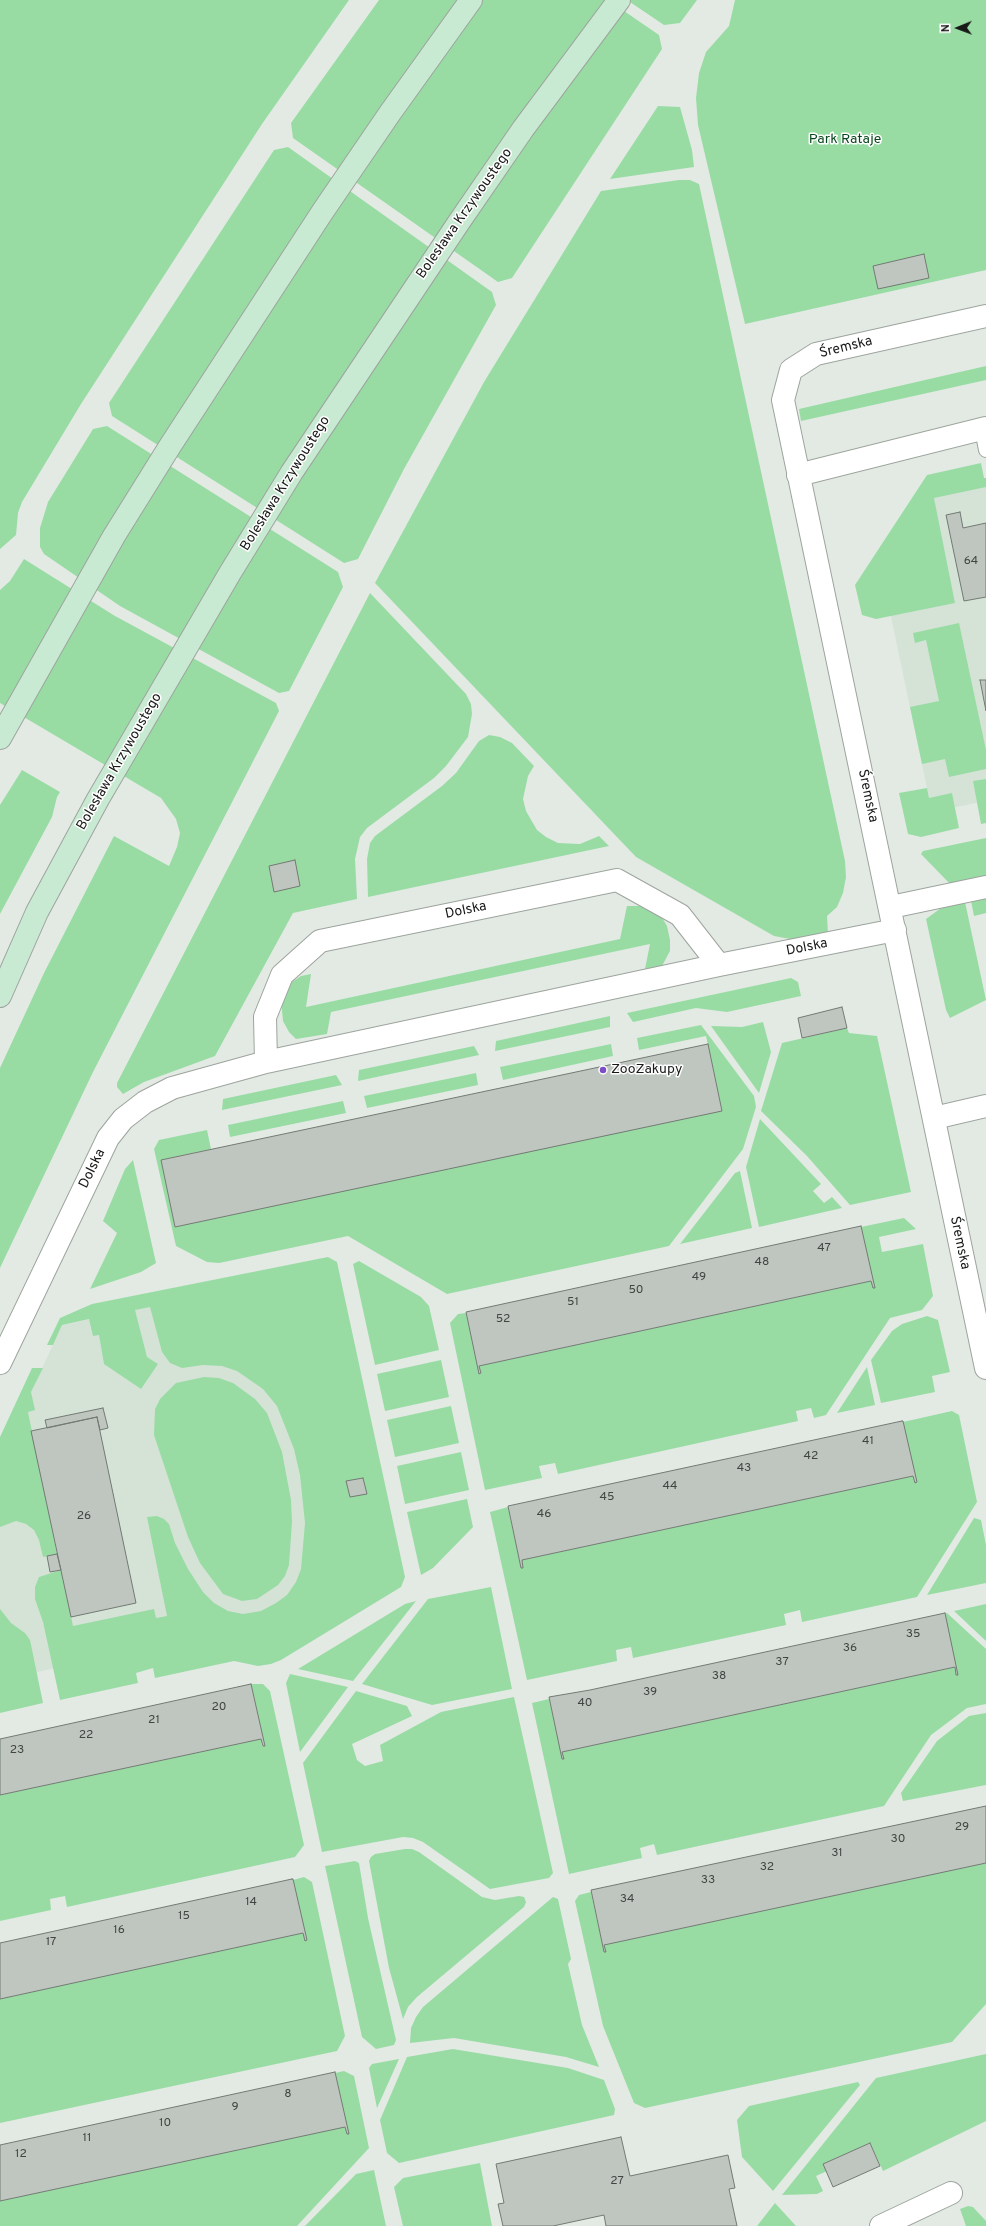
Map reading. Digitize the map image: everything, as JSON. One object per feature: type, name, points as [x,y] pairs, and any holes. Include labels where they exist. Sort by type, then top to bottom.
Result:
[{"type":"main road","points":[[0,738],[112,540],[170,446],[323,212],[390,113],[471,0]]},
{"type":"main road","name":"Bolesława Krzywoustego","points":[[0,996],[37,912],[98,799],[230,573],[292,472],[367,356],[523,129],[619,0]]},
{"type":"main road","points":[[0,967],[37,912]]},
{"type":"street","name":"Śremska","points":[[986,316],[816,354],[790,370],[784,400],[798,475],[891,907],[986,1368]]},
{"type":"street","points":[[798,475],[985,436]]},
{"type":"street","name":"Dolska","points":[[266,1062],[265,1017],[282,975],[320,941],[617,880],[680,915],[719,965]]},
{"type":"street","points":[[891,907],[986,887]]},
{"type":"street","name":"Dolska","points":[[0,1362],[108,1138],[123,1119],[145,1102],[172,1088],[266,1062],[719,965],[895,930]]},
{"type":"street","points":[[934,1118],[986,1106]]},
{"type":"street","points":[[881,2226],[951,2193]]},
{"type":"shaded area","points":[[986,478],[986,801],[932,812],[890,612],[920,494]]},
{"type":"shaded area","points":[[327,1268],[351,1605],[0,1680],[0,1459],[62,1325]]},
{"type":"green space","points":[[0,0],[349,0],[262,124],[81,404],[22,502],[18,513],[16,535],[0,549]]},
{"type":"green space","points":[[379,0],[608,0],[659,35],[662,49],[512,278],[498,282],[293,138],[291,123]]},
{"type":"green space","points":[[627,0],[697,0],[680,23],[664,25]]},
{"type":"green space","name":"Park Rataje","points":[[735,0],[986,0],[986,270],[745,324],[698,125],[696,98],[699,73],[706,52],[729,26]]},
{"type":"green space","points":[[658,106],[680,107],[692,150],[694,167],[610,179]]},
{"type":"green space","points":[[288,147],[492,292],[496,305],[404,469],[358,559],[344,563],[112,416],[109,403],[274,150]]},
{"type":"green space","points":[[679,180],[690,180],[699,184],[845,861],[846,877],[843,893],[837,907],[827,916],[828,934],[801,941],[774,936],[636,857],[375,583],[484,382],[601,191]]},
{"type":"green space","points":[[986,366],[986,380],[801,421],[799,409]]},
{"type":"green space","points":[[107,426],[338,572],[343,587],[289,691],[279,693],[120,606],[44,554],[40,547],[40,528],[48,502],[93,429]]},
{"type":"green space","points":[[981,463],[984,478],[986,478],[986,487],[934,498],[955,603],[876,619],[862,615],[855,585],[927,475]]},
{"type":"green space","points":[[24,559],[115,616],[276,703],[279,711],[93,1072],[0,1268],[0,1068],[44,973],[114,836],[169,866],[177,847],[180,833],[176,819],[161,798],[0,703],[0,590],[10,581]]},
{"type":"green space","points":[[370,593],[466,694],[471,704],[472,714],[468,737],[446,766],[434,778],[367,828],[360,837],[355,859],[357,899],[293,913],[215,1056],[144,1082],[123,1094],[117,1087],[117,1083]]},
{"type":"green space","points":[[959,623],[986,750],[986,769],[949,777],[945,759],[922,764],[910,707],[939,701],[926,640],[915,643],[913,633]]},
{"type":"green space","points":[[489,735],[500,737],[512,743],[534,766],[528,776],[523,799],[526,811],[537,830],[546,837],[558,843],[580,844],[599,836],[609,846],[368,897],[367,859],[370,843],[375,836],[442,786],[456,773],[479,741]]},
{"type":"green space","points":[[22,770],[60,792],[57,797],[52,817],[0,914],[0,805]]},
{"type":"green space","points":[[986,779],[986,823],[981,824],[973,781]]},
{"type":"green space","points":[[927,788],[929,798],[952,793],[959,828],[921,837],[908,834],[899,793]]},
{"type":"green space","points":[[986,838],[986,878],[951,885],[921,854],[923,851]]},
{"type":"green space","points":[[986,897],[986,913],[974,916],[971,901]]},
{"type":"green space","points":[[965,902],[986,1000],[950,1018],[946,1010],[926,919],[941,908]]},
{"type":"green space","points":[[627,906],[640,906],[651,909],[661,916],[667,926],[670,940],[670,951],[662,966],[645,969],[650,944],[331,1012],[327,1034],[296,1039],[289,1032],[283,1021],[281,1000],[292,982],[301,976],[311,974],[306,1007],[620,939]]},
{"type":"green space","points":[[791,978],[798,982],[801,996],[727,1012],[696,1008],[633,1022],[627,1013]]},
{"type":"green space","points":[[610,1016],[610,1027],[495,1051],[496,1041]]},
{"type":"green space","points":[[763,1022],[771,1052],[759,1093],[711,1026],[742,1027]]},
{"type":"green space","points":[[701,1025],[754,1096],[756,1107],[743,1149],[669,1246],[447,1294],[348,1236],[219,1263],[207,1262],[176,1246],[154,1149],[159,1140],[207,1130],[211,1149],[161,1160],[175,1227],[722,1110],[706,1036],[639,1050],[637,1038]]},
{"type":"green space","points":[[847,1028],[849,1033],[877,1036],[911,1192],[850,1205],[807,1156],[761,1111],[782,1043]]},
{"type":"green space","points":[[611,1044],[613,1056],[503,1080],[500,1067]]},
{"type":"green space","points":[[474,1046],[479,1055],[358,1081],[359,1070]]},
{"type":"green space","points":[[476,1073],[478,1085],[367,1108],[364,1096]]},
{"type":"green space","points":[[336,1075],[342,1085],[222,1110],[223,1099]]},
{"type":"green space","points":[[343,1101],[346,1113],[230,1137],[228,1125]]},
{"type":"green space","points":[[760,1119],[821,1184],[813,1191],[824,1203],[832,1197],[842,1208],[759,1227],[746,1167]]},
{"type":"green space","points":[[133,1160],[156,1263],[141,1272],[90,1289],[117,1233],[103,1221],[125,1169]]},
{"type":"green space","points":[[740,1171],[752,1228],[680,1244],[735,1173]]},
{"type":"green space","points":[[904,1218],[916,1229],[879,1237],[882,1252],[923,1244],[933,1296],[922,1310],[890,1318],[826,1415],[814,1418],[811,1408],[796,1411],[798,1421],[558,1474],[555,1463],[539,1466],[542,1478],[485,1490],[450,1323],[458,1314],[466,1313],[479,1373],[481,1373],[479,1366],[871,1281],[874,1288],[861,1227]]},
{"type":"green space","points":[[328,1257],[337,1262],[405,1577],[401,1587],[281,1660],[271,1664],[258,1666],[234,1661],[155,1678],[153,1668],[136,1673],[138,1683],[60,1700],[43,1622],[35,1599],[35,1587],[39,1577],[61,1570],[73,1626],[154,1609],[156,1618],[167,1616],[147,1517],[157,1516],[164,1519],[169,1524],[175,1543],[188,1569],[203,1592],[214,1603],[228,1611],[243,1614],[261,1611],[287,1595],[296,1582],[301,1569],[305,1523],[300,1475],[294,1449],[277,1406],[263,1389],[237,1371],[222,1366],[203,1365],[182,1368],[170,1363],[162,1352],[150,1307],[135,1310],[147,1357],[158,1364],[141,1389],[104,1364],[99,1335],[93,1336],[89,1319],[62,1325],[53,1345],[47,1345],[60,1318],[92,1304]]},
{"type":"green space","points":[[359,1261],[421,1297],[429,1306],[439,1350],[375,1365],[353,1264]]},
{"type":"green space","points":[[927,1316],[938,1320],[950,1372],[932,1376],[935,1392],[881,1403],[871,1360],[892,1331],[902,1324]]},
{"type":"green space","points":[[441,1360],[449,1397],[385,1411],[377,1374]]},
{"type":"green space","points":[[867,1367],[875,1405],[837,1413]]},
{"type":"green space","points":[[32,1368],[43,1368],[31,1392],[35,1410],[28,1412],[57,1554],[43,1557],[39,1540],[34,1530],[26,1524],[16,1521],[0,1527],[0,1437]]},
{"type":"green space","points":[[204,1377],[219,1378],[233,1383],[255,1399],[267,1413],[282,1452],[291,1500],[292,1522],[289,1565],[285,1576],[278,1585],[257,1599],[242,1601],[223,1594],[200,1563],[188,1537],[154,1435],[155,1409],[160,1399],[176,1383]]},
{"type":"green space","points":[[451,1406],[459,1443],[395,1457],[387,1420]]},
{"type":"green space","points":[[952,1411],[959,1415],[977,1502],[917,1597],[802,1622],[800,1610],[784,1614],[786,1625],[633,1658],[631,1647],[616,1650],[617,1661],[527,1680],[490,1512],[508,1507],[521,1568],[522,1560],[913,1476],[915,1483],[903,1422]]},
{"type":"green space","points":[[461,1452],[469,1490],[405,1504],[397,1466]]},
{"type":"green space","points":[[467,1499],[473,1527],[433,1568],[421,1575],[407,1512]]},
{"type":"green space","points":[[974,1518],[981,1520],[986,1545],[986,1583],[927,1595]]},
{"type":"green space","points":[[491,1587],[512,1689],[432,1705],[362,1684],[428,1599]]},
{"type":"green space","points":[[416,1601],[353,1681],[298,1669],[405,1604]]},
{"type":"green space","points":[[986,1604],[986,1641],[954,1611]]},
{"type":"green space","points":[[0,1609],[11,1623],[25,1633],[30,1640],[43,1703],[0,1713]]},
{"type":"green space","points":[[947,1613],[986,1649],[986,1704],[967,1708],[931,1735],[884,1806],[657,1855],[654,1844],[640,1848],[642,1858],[569,1874],[532,1703],[549,1699],[563,1759],[562,1752],[955,1667],[945,1614]]},
{"type":"green space","points":[[290,1674],[348,1687],[300,1752],[286,1683]]},
{"type":"green space","points":[[251,1684],[263,1684],[270,1691],[304,1845],[295,1857],[67,1907],[65,1896],[50,1899],[51,1910],[0,1921],[0,1795],[261,1739],[262,1746],[265,1746]]},
{"type":"green space","points":[[356,1691],[407,1706],[412,1716],[352,1744],[357,1760],[365,1766],[383,1761],[380,1745],[441,1712],[514,1697],[553,1873],[549,1878],[490,1889],[423,1842],[413,1838],[403,1837],[322,1852],[303,1763]]},
{"type":"green space","points":[[986,1713],[986,1785],[903,1801],[901,1793],[937,1741],[969,1716]]},
{"type":"green space","points":[[412,1849],[419,1852],[482,1897],[495,1900],[519,1896],[524,1897],[526,1902],[524,1907],[417,1997],[408,2007],[403,2019],[389,1968],[369,1861],[375,1854]]},
{"type":"green space","points":[[355,1861],[359,1863],[368,1918],[396,2040],[394,2045],[376,2049],[362,2037],[325,1866]]},
{"type":"green space","points":[[986,1863],[986,2004],[952,2042],[645,2108],[634,2103],[603,2026],[575,1901],[579,1895],[591,1892],[604,1952],[604,1945]]},
{"type":"green space","points":[[304,1877],[312,1882],[345,2036],[337,2051],[0,2123],[0,1999],[303,1933],[306,1940],[293,1880]]},
{"type":"green space","points":[[553,1897],[558,1899],[571,1959],[568,1964],[582,2025],[599,2067],[566,2057],[454,2038],[410,2043],[411,2028],[423,2007]]},
{"type":"green space","points":[[453,2049],[568,2068],[604,2080],[615,2109],[614,2115],[399,2163],[387,2153],[380,2120],[407,2057]]},
{"type":"green space","points":[[986,2054],[986,2121],[883,2171],[870,2143],[823,2164],[827,2171],[816,2176],[823,2191],[817,2194],[782,2195],[876,2078]]},
{"type":"green space","points":[[399,2059],[377,2108],[369,2068],[372,2064]]},
{"type":"green space","points":[[344,2071],[354,2076],[369,2148],[297,2226],[0,2226],[0,2201],[345,2127],[348,2134],[335,2073]]},
{"type":"green space","points":[[858,2082],[860,2085],[773,2191],[742,2157],[737,2120],[749,2106]]},
{"type":"green space","points":[[480,2163],[492,2226],[403,2226],[394,2187],[403,2178]]},
{"type":"green space","points":[[374,2170],[386,2226],[305,2226],[356,2174]]},
{"type":"green space","points":[[775,2203],[796,2226],[757,2226]]},
{"type":"green space","points":[[968,2206],[973,2207],[986,2221],[986,2226],[966,2226],[960,2209]]},
{"type":"building","points":[[924,254],[929,278],[878,289],[873,266]]},
{"type":"building","points":[[960,512],[963,528],[986,523],[986,597],[964,601],[946,515]]},
{"type":"building","points":[[980,680],[986,680],[986,711]]},
{"type":"building","points":[[295,860],[300,886],[274,892],[269,866]]},
{"type":"building","points":[[842,1007],[847,1028],[802,1038],[798,1018]]},
{"type":"building","points":[[708,1044],[722,1111],[175,1227],[161,1160]]},
{"type":"building","points":[[861,1226],[875,1288],[873,1288],[871,1281],[479,1366],[481,1373],[479,1374],[466,1312]]},
{"type":"building","points":[[103,1408],[108,1428],[100,1430],[97,1417],[47,1428],[45,1420]]},
{"type":"building","points":[[97,1417],[136,1603],[71,1617],[31,1431]]},
{"type":"building","points":[[903,1421],[917,1482],[915,1483],[913,1476],[522,1560],[523,1568],[521,1568],[508,1506]]},
{"type":"building","points":[[363,1478],[367,1494],[350,1497],[346,1481]]},
{"type":"building","points":[[57,1554],[61,1570],[50,1572],[47,1556]]},
{"type":"building","points":[[945,1613],[958,1675],[956,1675],[955,1667],[562,1752],[564,1759],[562,1759],[549,1697],[590,1690]]},
{"type":"building","points":[[251,1684],[265,1746],[263,1746],[261,1739],[0,1795],[0,1739]]},
{"type":"building","points":[[986,1806],[986,1863],[604,1945],[606,1952],[604,1952],[591,1890]]},
{"type":"building","points":[[293,1879],[307,1940],[305,1941],[303,1933],[0,1999],[0,1943]]},
{"type":"building","points":[[335,2072],[349,2134],[347,2134],[345,2127],[0,2201],[0,2145]]},
{"type":"building","points":[[621,2137],[630,2176],[728,2155],[735,2188],[729,2189],[737,2226],[606,2226],[604,2215],[553,2226],[503,2226],[498,2204],[504,2203],[496,2164]]},
{"type":"building","points":[[870,2143],[880,2166],[833,2187],[823,2164]]},
{"type":"place","name":"ZooZakupy","points":[[603,1070]]}]
